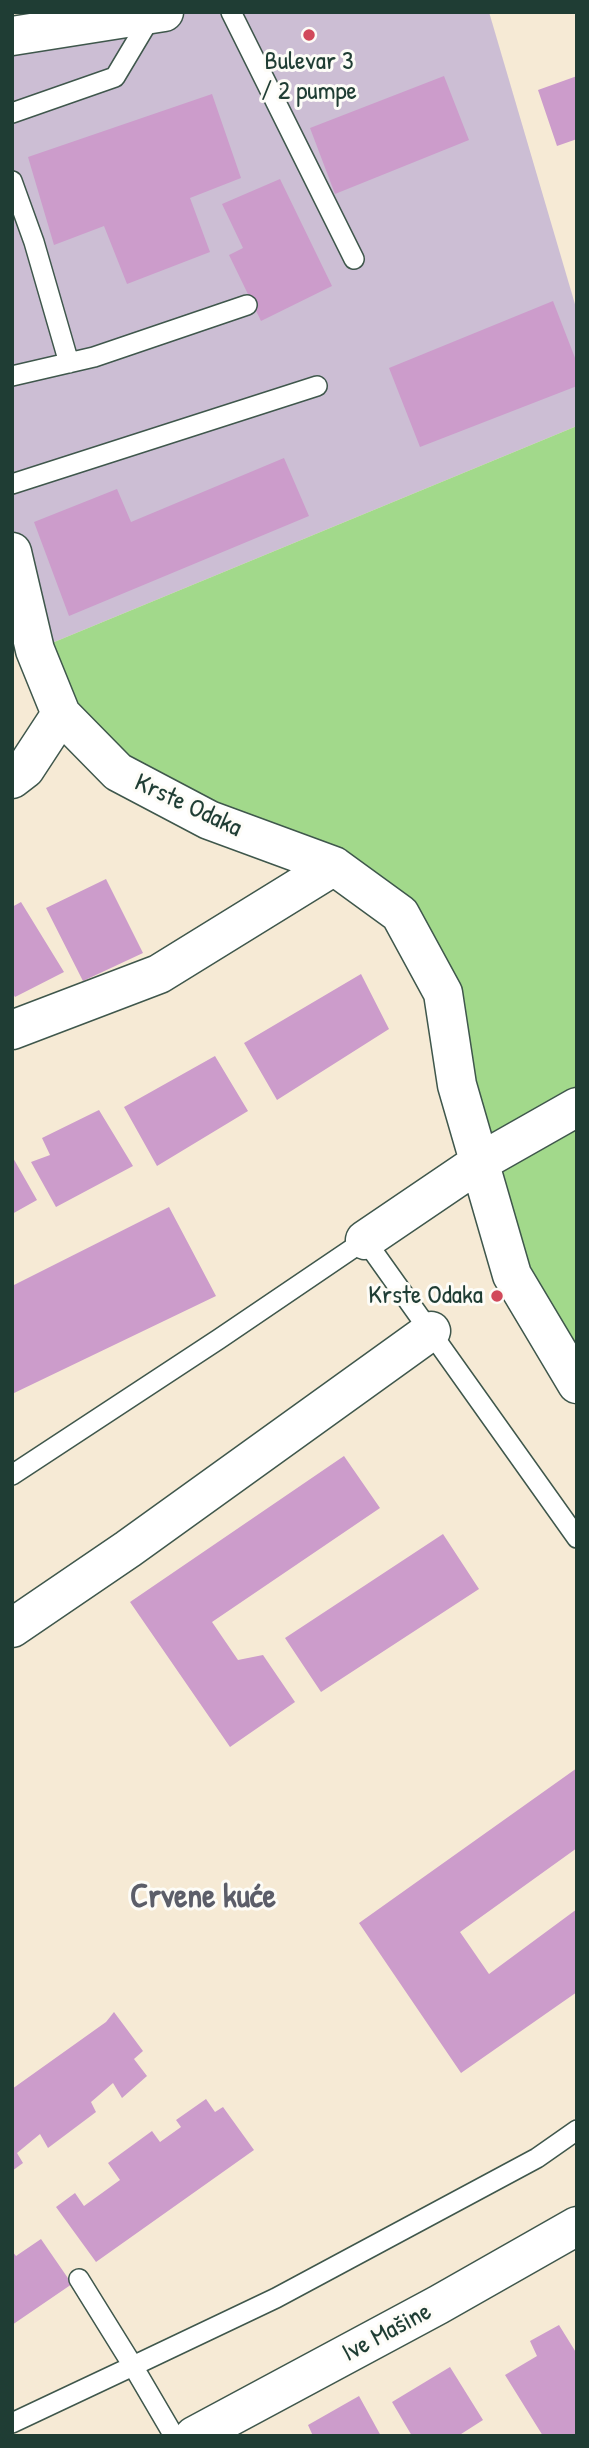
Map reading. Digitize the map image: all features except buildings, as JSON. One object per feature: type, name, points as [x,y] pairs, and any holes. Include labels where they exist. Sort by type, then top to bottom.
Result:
[{"type":"street","points":[[12,36],[158,13]]},
{"type":"street","points":[[12,779],[25,769],[61,714],[35,650],[14,569]]},
{"type":"street","name":"Krste Odaka","points":[[61,714],[118,772],[209,820],[334,866],[400,914],[443,993],[457,1086],[512,1275],[577,1384]]},
{"type":"street","points":[[12,1030],[159,974],[334,866]]},
{"type":"street","points":[[365,1240],[480,1162],[577,1107]]},
{"type":"street","points":[[12,1628],[128,1549],[431,1331]]},
{"type":"street","name":"Ive Mašine","points":[[194,2436],[438,2305],[577,2226]]},
{"type":"lane","points":[[230,12],[354,259]]},
{"type":"lane","points":[[12,113],[115,77],[158,13]]},
{"type":"lane","points":[[12,181],[34,242],[69,363]]},
{"type":"lane","points":[[12,376],[94,357],[247,305]]},
{"type":"lane","points":[[12,484],[317,386]]},
{"type":"lane","points":[[12,1475],[365,1240],[577,1538]]},
{"type":"lane","points":[[12,2423],[276,2298],[537,2158],[577,2130]]},
{"type":"lane","points":[[79,2280],[174,2436]]},
{"type":"shaded area","points":[[164,12],[489,12],[577,311],[577,426],[35,650],[12,552],[12,36]]},
{"type":"green space","points":[[577,426],[577,1384],[512,1275],[400,914],[118,772],[35,650]]},
{"type":"place","name":"Bulevar 3 / 2 pumpe","points":[[309,35]]},
{"type":"place","name":"Krste Odaka","points":[[497,1296]]},
{"type":"district","name":"Crvene kuće","points":[[203,1898]]}]
